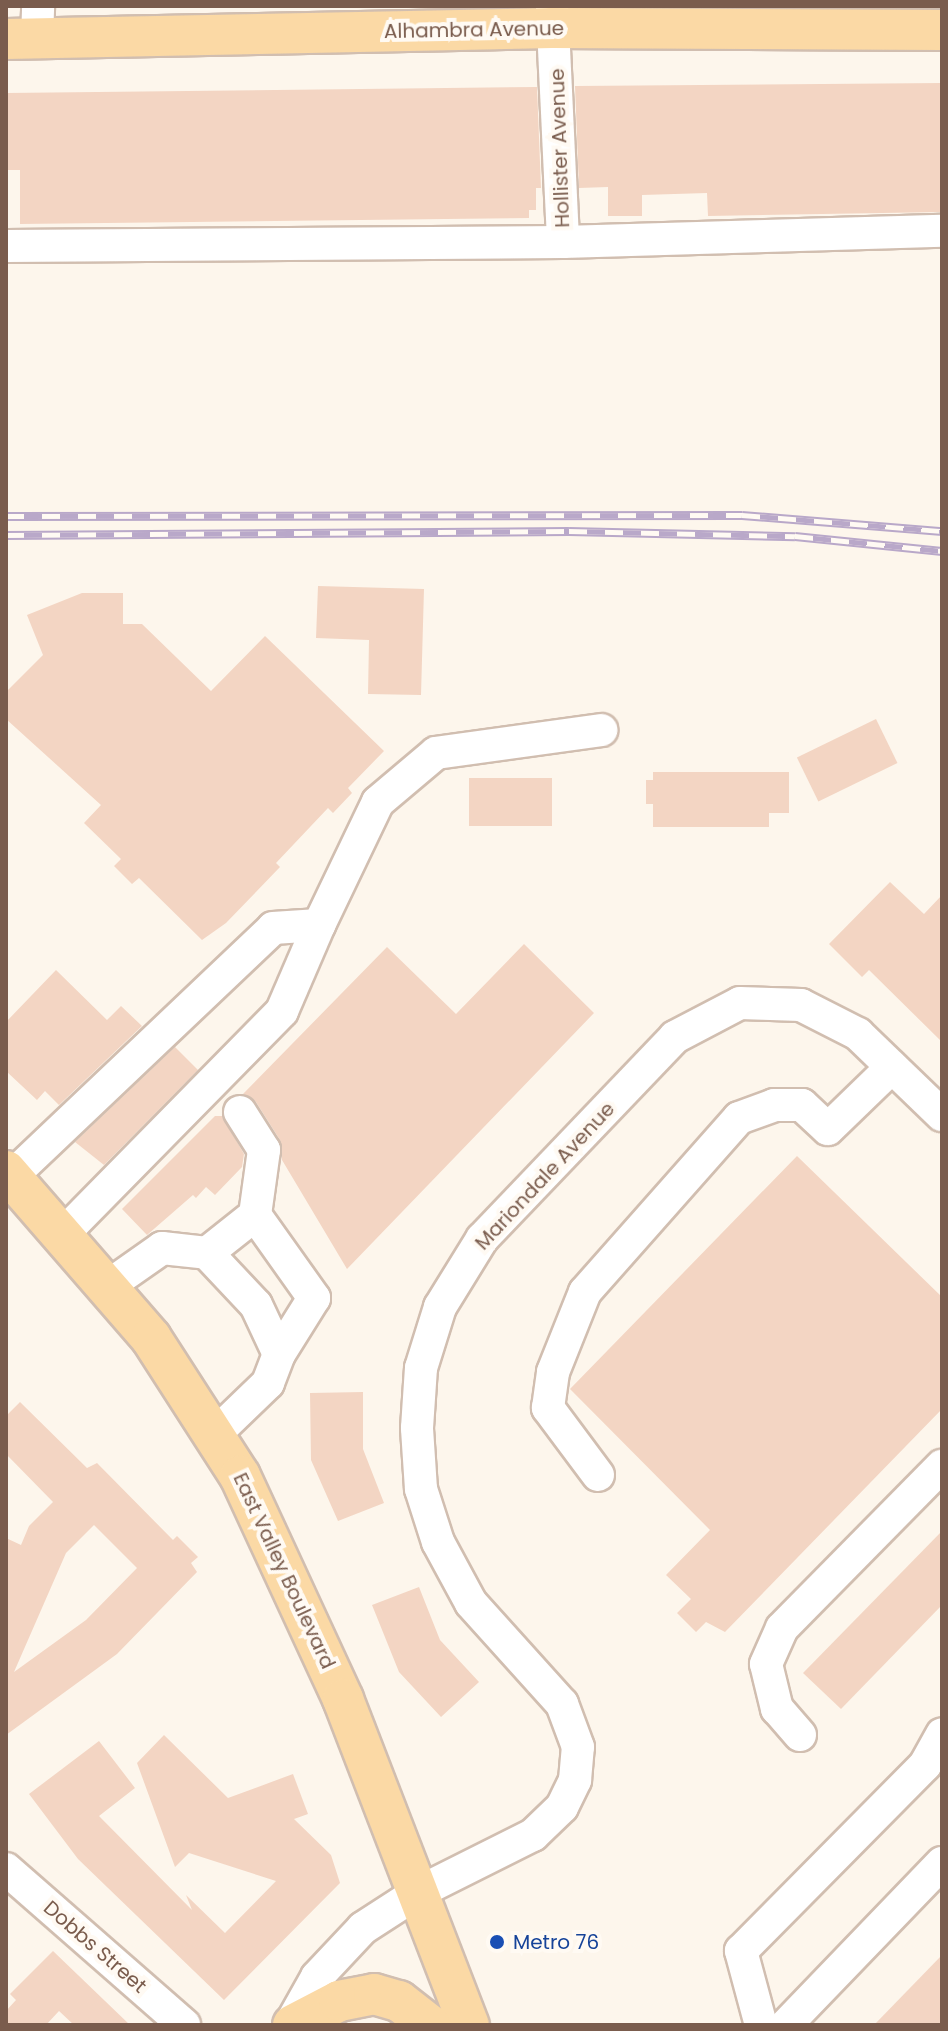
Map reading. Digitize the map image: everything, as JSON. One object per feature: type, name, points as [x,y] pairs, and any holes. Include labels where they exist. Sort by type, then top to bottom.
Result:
[{"type":"main road","name":"Alhambra Avenue","points":[[27,28],[552,17],[691,18],[942,30]]},
{"type":"main road","name":"East Valley Boulevard","points":[[9,1174],[64,1233],[151,1338],[216,1433],[343,1699],[469,2025]]},
{"type":"main road","points":[[291,2025],[339,2001],[374,1994],[399,2001],[430,2025]]},
{"type":"street","name":"Hollister Avenue","points":[[552,17],[560,89],[563,242]]},
{"type":"street","points":[[6,246],[563,242],[942,231]]},
{"type":"street","points":[[64,1233],[282,1011],[378,802],[436,753],[601,730]]},
{"type":"street","points":[[9,1174],[273,928],[319,925]]},
{"type":"street","name":"Mariondale Avenue","points":[[291,2025],[340,1950],[417,1893],[533,1835],[562,1807],[575,1780],[578,1747],[562,1704],[471,1603],[438,1542],[421,1489],[417,1428],[421,1368],[440,1307],[482,1239],[675,1037],[740,1003],[801,1005],[858,1034],[942,1115]]},
{"type":"street","points":[[598,1475],[548,1408],[553,1372],[585,1292],[739,1118],[774,1105],[802,1105],[828,1129],[892,1067]]},
{"type":"street","points":[[216,1433],[268,1383],[279,1354],[314,1298],[255,1215],[264,1150],[240,1112]]},
{"type":"street","points":[[207,1253],[255,1215]]},
{"type":"street","points":[[108,1286],[162,1248],[207,1253],[256,1305],[279,1354]]},
{"type":"street","points":[[800,1735],[777,1709],[766,1664],[782,1628],[942,1466]]},
{"type":"street","points":[[761,2025],[741,1951],[925,1765],[942,1734]]},
{"type":"street","points":[[786,2025],[942,1863]]},
{"type":"street","name":"Dobbs Street","points":[[6,1869],[184,2025]]},
{"type":"building","points":[[942,83],[942,212],[708,216],[707,193],[642,195],[642,216],[608,216],[608,187],[579,188],[575,86]]},
{"type":"building","points":[[537,87],[541,188],[536,188],[536,210],[529,210],[529,218],[20,224],[20,170],[6,170],[6,93]]},
{"type":"building","points":[[318,586],[424,589],[421,695],[368,694],[369,640],[316,638]]},
{"type":"building","points":[[82,593],[123,593],[123,624],[142,624],[211,691],[265,636],[384,751],[348,788],[352,793],[333,813],[328,808],[276,863],[280,867],[226,923],[202,940],[139,878],[132,884],[114,866],[121,859],[84,823],[101,805],[6,719],[6,692],[43,655],[27,615]]},
{"type":"building","points":[[876,719],[897,763],[818,802],[797,758]]},
{"type":"building","points":[[653,772],[789,772],[789,813],[769,813],[769,827],[653,827],[653,804],[646,804],[646,780],[653,780]]},
{"type":"building","points":[[469,778],[552,778],[552,826],[469,826]]},
{"type":"building","points":[[890,882],[924,914],[942,895],[942,1042],[869,970],[862,977],[829,944]]},
{"type":"building","points":[[524,944],[594,1013],[347,1269],[282,1160],[280,1140],[256,1102],[243,1094],[387,947],[456,1014]]},
{"type":"building","points":[[56,970],[107,1020],[121,1006],[142,1026],[59,1105],[45,1091],[37,1100],[6,1071],[6,1022]]},
{"type":"building","points":[[175,1047],[198,1070],[104,1165],[75,1142]]},
{"type":"building","points":[[215,1116],[222,1116],[244,1154],[242,1167],[215,1195],[206,1187],[147,1235],[122,1209]]},
{"type":"building","points":[[797,1156],[942,1297],[942,1409],[725,1632],[706,1622],[696,1632],[677,1613],[691,1599],[666,1575],[710,1530],[570,1389]]},
{"type":"building","points":[[363,1392],[363,1449],[384,1503],[338,1521],[311,1460],[310,1393]]},
{"type":"building","points":[[20,1402],[87,1468],[97,1463],[173,1540],[177,1536],[198,1557],[191,1563],[197,1572],[117,1654],[6,1735],[6,1538],[21,1545],[29,1526],[53,1502],[6,1454],[6,1416]],"holes":[[[94,1525],[137,1568],[86,1620],[14,1672],[66,1553]]]},
{"type":"building","points":[[942,1531],[942,1605],[841,1709],[803,1673]]},
{"type":"building","points":[[419,1587],[440,1640],[479,1682],[441,1717],[399,1672],[372,1605]]},
{"type":"building","points":[[164,1735],[228,1798],[293,1774],[308,1814],[294,1819],[331,1855],[340,1883],[224,2000],[78,1859],[29,1794],[99,1741],[135,1788],[99,1816],[192,1910],[186,1895],[225,1933],[276,1881],[189,1853],[175,1867],[137,1763]]},
{"type":"building","points":[[53,1951],[130,2025],[74,2025],[59,2011],[46,2025],[6,2025],[6,2011],[16,2000],[10,1994]]},
{"type":"building","points":[[942,1955],[942,2025],[874,2025]]},
{"type":"railway","points":[[6,516],[742,515],[942,531]]},
{"type":"railway","points":[[6,535],[569,531],[795,536],[942,551]]},
{"type":"place","name":"Metro 76","points":[[497,1942]]}]
